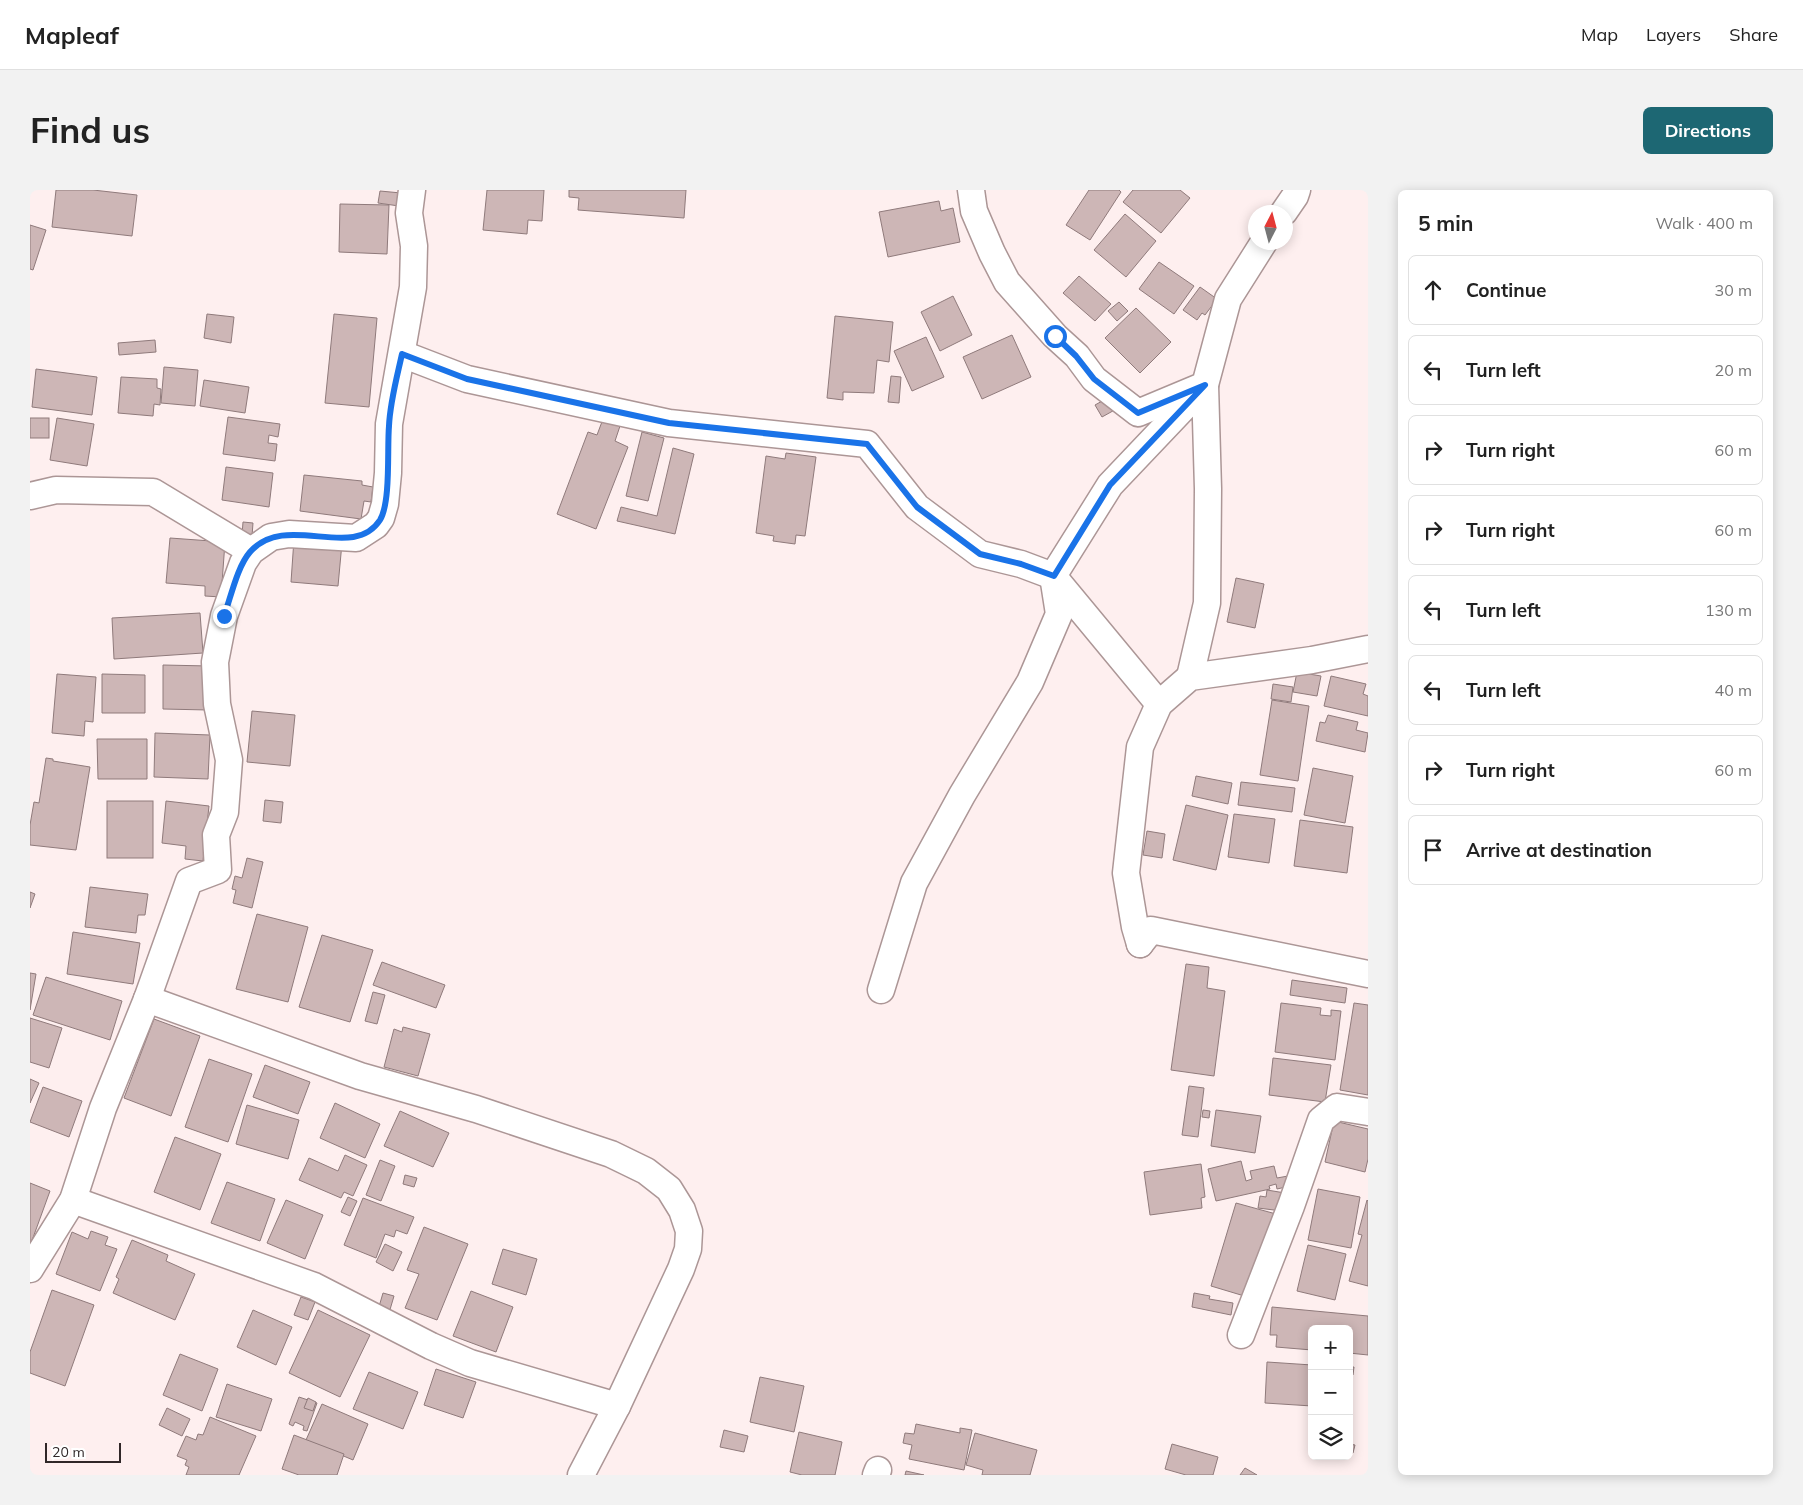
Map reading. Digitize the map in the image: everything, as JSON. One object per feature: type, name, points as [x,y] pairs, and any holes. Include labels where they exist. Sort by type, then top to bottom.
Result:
[{"type":"street","points":[[30,1270],[73,1200],[103,1108],[147,999],[188,881],[218,870],[216,835],[225,812],[229,760],[217,704],[215,662],[224,616],[242,563],[250,551],[271,537],[289,534],[356,538],[376,525],[381,518],[385,504],[388,473],[389,424],[413,287],[414,246],[409,213],[412,190]]},
{"type":"street","points":[[972,190],[974,211],[1007,282],[1055,336],[1076,356],[1094,379],[1138,413],[1205,385]]},
{"type":"street","points":[[1289,205],[1297,190]]},
{"type":"street","points":[[1190,678],[1207,604],[1208,489],[1205,385],[1228,299],[1259,250]]},
{"type":"street","points":[[402,354],[467,379],[669,423],[867,444],[917,507],[980,554],[1021,564],[1054,576],[1159,704]]},
{"type":"street","points":[[881,990],[914,883],[962,795],[1030,682],[1059,614],[1054,576],[1110,485],[1205,385]]},
{"type":"street","points":[[30,496],[56,490],[153,492],[250,551]]},
{"type":"street","points":[[1368,649],[1312,660],[1190,678],[1159,704],[1140,747],[1126,873],[1140,944],[1151,930],[1368,974]]},
{"type":"street","points":[[147,999],[360,1076],[476,1109],[611,1154],[646,1171],[669,1189],[682,1210],[689,1232],[688,1249],[681,1269],[617,1406],[581,1475]]},
{"type":"street","points":[[1241,1335],[1322,1120],[1337,1107],[1368,1112]]},
{"type":"street","points":[[73,1200],[314,1286],[431,1346],[470,1363],[617,1406]]},
{"type":"building","points":[[56,190],[93,190],[137,195],[132,236],[52,227]]},
{"type":"building","points":[[487,190],[544,190],[542,221],[528,220],[527,234],[483,230]]},
{"type":"building","points":[[569,190],[686,190],[684,218],[578,210],[579,198],[569,197]]},
{"type":"building","points":[[1089,190],[1119,190],[1121,192],[1090,240],[1066,225]]},
{"type":"building","points":[[1133,190],[1180,190],[1190,198],[1161,233],[1123,202]]},
{"type":"building","points":[[380,191],[401,193],[399,206],[378,203]]},
{"type":"building","points":[[939,201],[941,211],[953,208],[960,242],[888,257],[879,212]]},
{"type":"building","points":[[340,204],[389,205],[387,254],[339,252]]},
{"type":"building","points":[[1125,214],[1156,241],[1126,277],[1094,250]]},
{"type":"building","points":[[30,225],[46,230],[33,270],[30,269]]},
{"type":"building","points":[[1159,262],[1194,286],[1174,314],[1139,289]]},
{"type":"building","points":[[1079,276],[1111,304],[1095,321],[1063,293]]},
{"type":"building","points":[[1200,287],[1217,299],[1205,315],[1202,313],[1197,320],[1183,310]]},
{"type":"building","points":[[953,296],[972,335],[940,351],[921,312]]},
{"type":"building","points":[[1119,302],[1128,311],[1117,321],[1108,311]]},
{"type":"building","points":[[1136,308],[1171,342],[1140,373],[1105,338]]},
{"type":"building","points":[[207,314],[234,317],[231,343],[204,338]]},
{"type":"building","points":[[334,314],[377,318],[369,407],[325,403]]},
{"type":"building","points":[[835,316],[893,322],[889,362],[877,360],[874,393],[843,392],[843,400],[827,398]]},
{"type":"building","points":[[1012,335],[1031,377],[982,399],[963,357]]},
{"type":"building","points":[[926,337],[944,377],[912,391],[894,351]]},
{"type":"building","points":[[155,340],[156,352],[119,355],[118,343]]},
{"type":"building","points":[[164,367],[198,370],[195,406],[161,403]]},
{"type":"building","points":[[36,369],[97,377],[92,415],[32,407]]},
{"type":"building","points":[[891,376],[901,377],[899,403],[888,402]]},
{"type":"building","points":[[121,377],[157,379],[157,388],[161,389],[160,405],[154,404],[153,416],[118,413]]},
{"type":"building","points":[[204,380],[249,387],[245,413],[200,406]]},
{"type":"building","points":[[1113,395],[1120,407],[1102,417],[1095,405]]},
{"type":"building","points":[[228,417],[280,424],[278,437],[269,435],[268,443],[277,444],[275,461],[223,454]]},
{"type":"building","points":[[30,418],[49,418],[49,438],[30,438]]},
{"type":"building","points":[[57,418],[94,424],[87,466],[50,460]]},
{"type":"building","points":[[603,419],[620,426],[615,441],[628,447],[596,529],[557,514],[588,432],[597,435]]},
{"type":"building","points":[[642,432],[664,438],[648,501],[626,496]]},
{"type":"building","points":[[673,448],[694,454],[675,534],[617,521],[621,507],[657,516]]},
{"type":"building","points":[[786,453],[816,457],[805,536],[796,535],[795,544],[773,541],[774,536],[756,533],[766,456],[785,459]]},
{"type":"building","points":[[226,467],[273,473],[269,507],[222,500]]},
{"type":"building","points":[[304,475],[362,481],[362,485],[373,487],[371,502],[364,501],[361,519],[300,511]]},
{"type":"building","points":[[243,522],[253,523],[252,536],[242,535]]},
{"type":"building","points":[[170,538],[225,542],[221,597],[205,596],[205,586],[166,583]]},
{"type":"building","points":[[294,539],[342,543],[338,586],[291,582]]},
{"type":"building","points":[[1236,578],[1264,584],[1255,628],[1227,622]]},
{"type":"building","points":[[200,613],[203,653],[114,659],[112,618]]},
{"type":"building","points":[[163,665],[209,666],[208,710],[163,709]]},
{"type":"building","points":[[1297,672],[1321,676],[1317,696],[1293,692]]},
{"type":"building","points":[[57,674],[96,677],[93,722],[85,721],[84,736],[52,733]]},
{"type":"building","points":[[102,674],[145,675],[145,713],[102,713]]},
{"type":"building","points":[[1331,676],[1366,684],[1363,694],[1368,696],[1368,716],[1324,706]]},
{"type":"building","points":[[1273,684],[1293,687],[1291,702],[1271,699]]},
{"type":"building","points":[[1272,700],[1309,706],[1298,781],[1260,775]]},
{"type":"building","points":[[252,711],[295,715],[290,766],[247,762]]},
{"type":"building","points":[[1328,715],[1358,722],[1356,730],[1368,733],[1365,752],[1316,741],[1320,722],[1325,723]]},
{"type":"building","points":[[155,733],[210,735],[208,779],[154,777]]},
{"type":"building","points":[[97,739],[147,739],[147,779],[98,779]]},
{"type":"building","points":[[46,758],[53,759],[53,761],[90,767],[76,850],[30,845],[30,825],[34,802],[39,803]]},
{"type":"building","points":[[1313,768],[1353,776],[1345,823],[1304,815]]},
{"type":"building","points":[[1196,776],[1232,783],[1228,804],[1192,796]]},
{"type":"building","points":[[1241,782],[1295,788],[1292,812],[1238,805]]},
{"type":"building","points":[[265,800],[283,802],[281,823],[263,821]]},
{"type":"building","points":[[107,801],[153,801],[153,858],[107,858]]},
{"type":"building","points":[[166,801],[209,806],[203,861],[185,859],[186,846],[162,843]]},
{"type":"building","points":[[1186,805],[1228,815],[1216,870],[1173,860]]},
{"type":"building","points":[[1234,814],[1275,819],[1269,863],[1228,857]]},
{"type":"building","points":[[1300,820],[1353,827],[1347,873],[1294,866]]},
{"type":"building","points":[[1147,831],[1165,834],[1162,858],[1143,855]]},
{"type":"building","points":[[247,858],[263,862],[252,908],[233,903],[236,890],[232,889],[235,876],[242,878]]},
{"type":"building","points":[[90,887],[148,894],[145,915],[138,915],[136,933],[85,927]]},
{"type":"building","points":[[30,892],[35,894],[30,908]]},
{"type":"building","points":[[257,914],[308,927],[288,1002],[236,989]]},
{"type":"building","points":[[73,932],[140,943],[133,984],[67,974]]},
{"type":"building","points":[[322,935],[373,950],[350,1022],[299,1007]]},
{"type":"building","points":[[382,962],[445,985],[436,1008],[373,985]]},
{"type":"building","points":[[1186,964],[1209,967],[1207,988],[1225,991],[1214,1076],[1171,1070]]},
{"type":"building","points":[[30,973],[36,974],[30,1010]]},
{"type":"building","points":[[46,977],[122,1001],[110,1040],[33,1015]]},
{"type":"building","points":[[1292,980],[1347,988],[1345,1003],[1290,995]]},
{"type":"building","points":[[373,992],[385,995],[377,1024],[365,1021]]},
{"type":"building","points":[[1281,1003],[1321,1008],[1320,1015],[1331,1016],[1331,1010],[1341,1011],[1335,1060],[1275,1052]]},
{"type":"building","points":[[1354,1003],[1368,1005],[1368,1095],[1340,1090]]},
{"type":"building","points":[[30,1018],[62,1028],[49,1068],[30,1062]]},
{"type":"building","points":[[154,1019],[200,1036],[171,1116],[124,1098]]},
{"type":"building","points":[[403,1027],[430,1034],[418,1076],[384,1067],[394,1029],[402,1032]]},
{"type":"building","points":[[1273,1058],[1331,1065],[1325,1102],[1269,1095]]},
{"type":"building","points":[[209,1059],[252,1074],[228,1142],[185,1127]]},
{"type":"building","points":[[265,1065],[310,1082],[298,1114],[253,1097]]},
{"type":"building","points":[[30,1079],[39,1083],[30,1103]]},
{"type":"building","points":[[1189,1086],[1204,1088],[1198,1137],[1182,1135]]},
{"type":"building","points":[[43,1087],[82,1101],[69,1137],[30,1122]]},
{"type":"building","points":[[335,1103],[380,1124],[365,1158],[320,1138]]},
{"type":"building","points":[[247,1105],[299,1120],[288,1159],[236,1144]]},
{"type":"building","points":[[1203,1110],[1210,1111],[1209,1118],[1202,1117]]},
{"type":"building","points":[[1216,1110],[1261,1116],[1255,1153],[1211,1146]]},
{"type":"building","points":[[400,1111],[449,1133],[433,1167],[384,1146]]},
{"type":"building","points":[[1334,1121],[1368,1129],[1368,1159],[1365,1172],[1325,1162]]},
{"type":"building","points":[[175,1137],[221,1154],[200,1210],[154,1192]]},
{"type":"building","points":[[345,1155],[367,1165],[353,1196],[344,1192],[341,1198],[299,1180],[309,1158],[338,1171]]},
{"type":"building","points":[[380,1160],[395,1166],[381,1201],[366,1195]]},
{"type":"building","points":[[1241,1161],[1246,1181],[1252,1179],[1250,1171],[1274,1166],[1277,1178],[1288,1176],[1290,1186],[1277,1189],[1276,1184],[1269,1186],[1270,1189],[1216,1201],[1208,1169]]},
{"type":"building","points":[[1201,1164],[1205,1197],[1201,1198],[1202,1208],[1150,1215],[1144,1172]]},
{"type":"building","points":[[405,1175],[417,1178],[414,1187],[403,1184]]},
{"type":"building","points":[[227,1182],[275,1199],[260,1241],[211,1223]]},
{"type":"building","points":[[30,1183],[50,1191],[30,1246]]},
{"type":"building","points":[[1318,1189],[1360,1197],[1351,1248],[1308,1240]]},
{"type":"building","points":[[1267,1190],[1285,1193],[1282,1211],[1258,1208],[1260,1196],[1266,1197]]},
{"type":"building","points":[[348,1197],[357,1201],[350,1216],[341,1212]]},
{"type":"building","points":[[363,1198],[414,1217],[407,1234],[396,1230],[394,1237],[385,1234],[376,1258],[344,1245]]},
{"type":"building","points":[[286,1200],[323,1215],[305,1259],[267,1243]]},
{"type":"building","points":[[1367,1200],[1368,1286],[1349,1281],[1362,1235],[1358,1234]]},
{"type":"building","points":[[1236,1203],[1276,1214],[1251,1298],[1211,1286]]},
{"type":"building","points":[[424,1227],[468,1244],[437,1320],[405,1308],[419,1274],[407,1270]]},
{"type":"building","points":[[91,1231],[108,1237],[105,1245],[117,1249],[100,1291],[56,1274],[72,1232],[88,1239]]},
{"type":"building","points":[[132,1240],[168,1255],[166,1261],[195,1274],[175,1320],[113,1293],[119,1279],[116,1277]]},
{"type":"building","points":[[385,1244],[402,1252],[393,1271],[376,1262]]},
{"type":"building","points":[[1308,1245],[1346,1254],[1335,1300],[1297,1291]]},
{"type":"building","points":[[503,1249],[537,1259],[526,1295],[492,1284]]},
{"type":"building","points":[[52,1290],[94,1305],[65,1386],[30,1373],[30,1352]]},
{"type":"building","points":[[471,1291],[513,1307],[496,1352],[453,1336]]},
{"type":"building","points":[[383,1293],[394,1296],[389,1313],[378,1310]]},
{"type":"building","points":[[1194,1293],[1210,1296],[1209,1299],[1233,1303],[1231,1315],[1192,1307]]},
{"type":"building","points":[[301,1297],[315,1302],[308,1320],[294,1315]]},
{"type":"building","points":[[1272,1307],[1368,1316],[1368,1355],[1353,1353],[1353,1325],[1308,1325],[1308,1350],[1276,1347],[1277,1335],[1270,1335]]},
{"type":"building","points":[[253,1310],[292,1327],[276,1365],[237,1347]]},
{"type":"building","points":[[318,1310],[370,1335],[340,1397],[289,1373]]},
{"type":"building","points":[[180,1354],[218,1369],[202,1411],[163,1395]]},
{"type":"building","points":[[1267,1362],[1308,1365],[1308,1406],[1265,1403]]},
{"type":"building","points":[[436,1369],[476,1382],[463,1418],[424,1405]]},
{"type":"building","points":[[369,1372],[418,1392],[403,1429],[353,1409]]},
{"type":"building","points":[[760,1377],[804,1386],[794,1432],[750,1422]]},
{"type":"building","points":[[227,1384],[272,1399],[261,1431],[216,1417]]},
{"type":"building","points":[[299,1397],[317,1403],[307,1431],[303,1430],[304,1426],[295,1422],[293,1426],[289,1424]]},
{"type":"building","points":[[308,1398],[316,1402],[313,1411],[304,1408]]},
{"type":"building","points":[[322,1404],[368,1424],[353,1460],[306,1440]]},
{"type":"building","points":[[167,1408],[190,1419],[182,1436],[159,1425]]},
{"type":"building","points":[[210,1417],[256,1436],[239,1475],[186,1475],[189,1467],[185,1465],[187,1460],[177,1456],[186,1436],[196,1440],[198,1434],[203,1435]]},
{"type":"building","points":[[916,1424],[960,1433],[960,1428],[972,1430],[964,1470],[909,1459],[912,1445],[903,1443],[905,1433],[914,1434]]},
{"type":"building","points":[[724,1430],[748,1436],[744,1452],[720,1447]]},
{"type":"building","points":[[799,1432],[842,1442],[835,1475],[802,1475],[790,1472]]},
{"type":"building","points":[[975,1433],[1037,1450],[1030,1475],[982,1475],[983,1470],[966,1465]]},
{"type":"building","points":[[294,1435],[344,1454],[337,1475],[299,1475],[282,1469]]},
{"type":"building","points":[[1172,1444],[1218,1457],[1213,1475],[1186,1475],[1165,1469]]},
{"type":"building","points":[[1245,1468],[1257,1475],[1240,1475]]},
{"type":"building","points":[[906,1471],[924,1475],[905,1475]]},
{"type":"route","points":[[224,616],[242,563],[250,551],[271,537],[289,534],[356,538],[376,525],[381,518],[385,504],[388,473],[389,424],[402,354],[467,379],[669,423],[867,444],[917,507],[980,554],[1021,564],[1054,576],[1110,485],[1205,385],[1138,413],[1094,379],[1076,356],[1055,336]]}]
